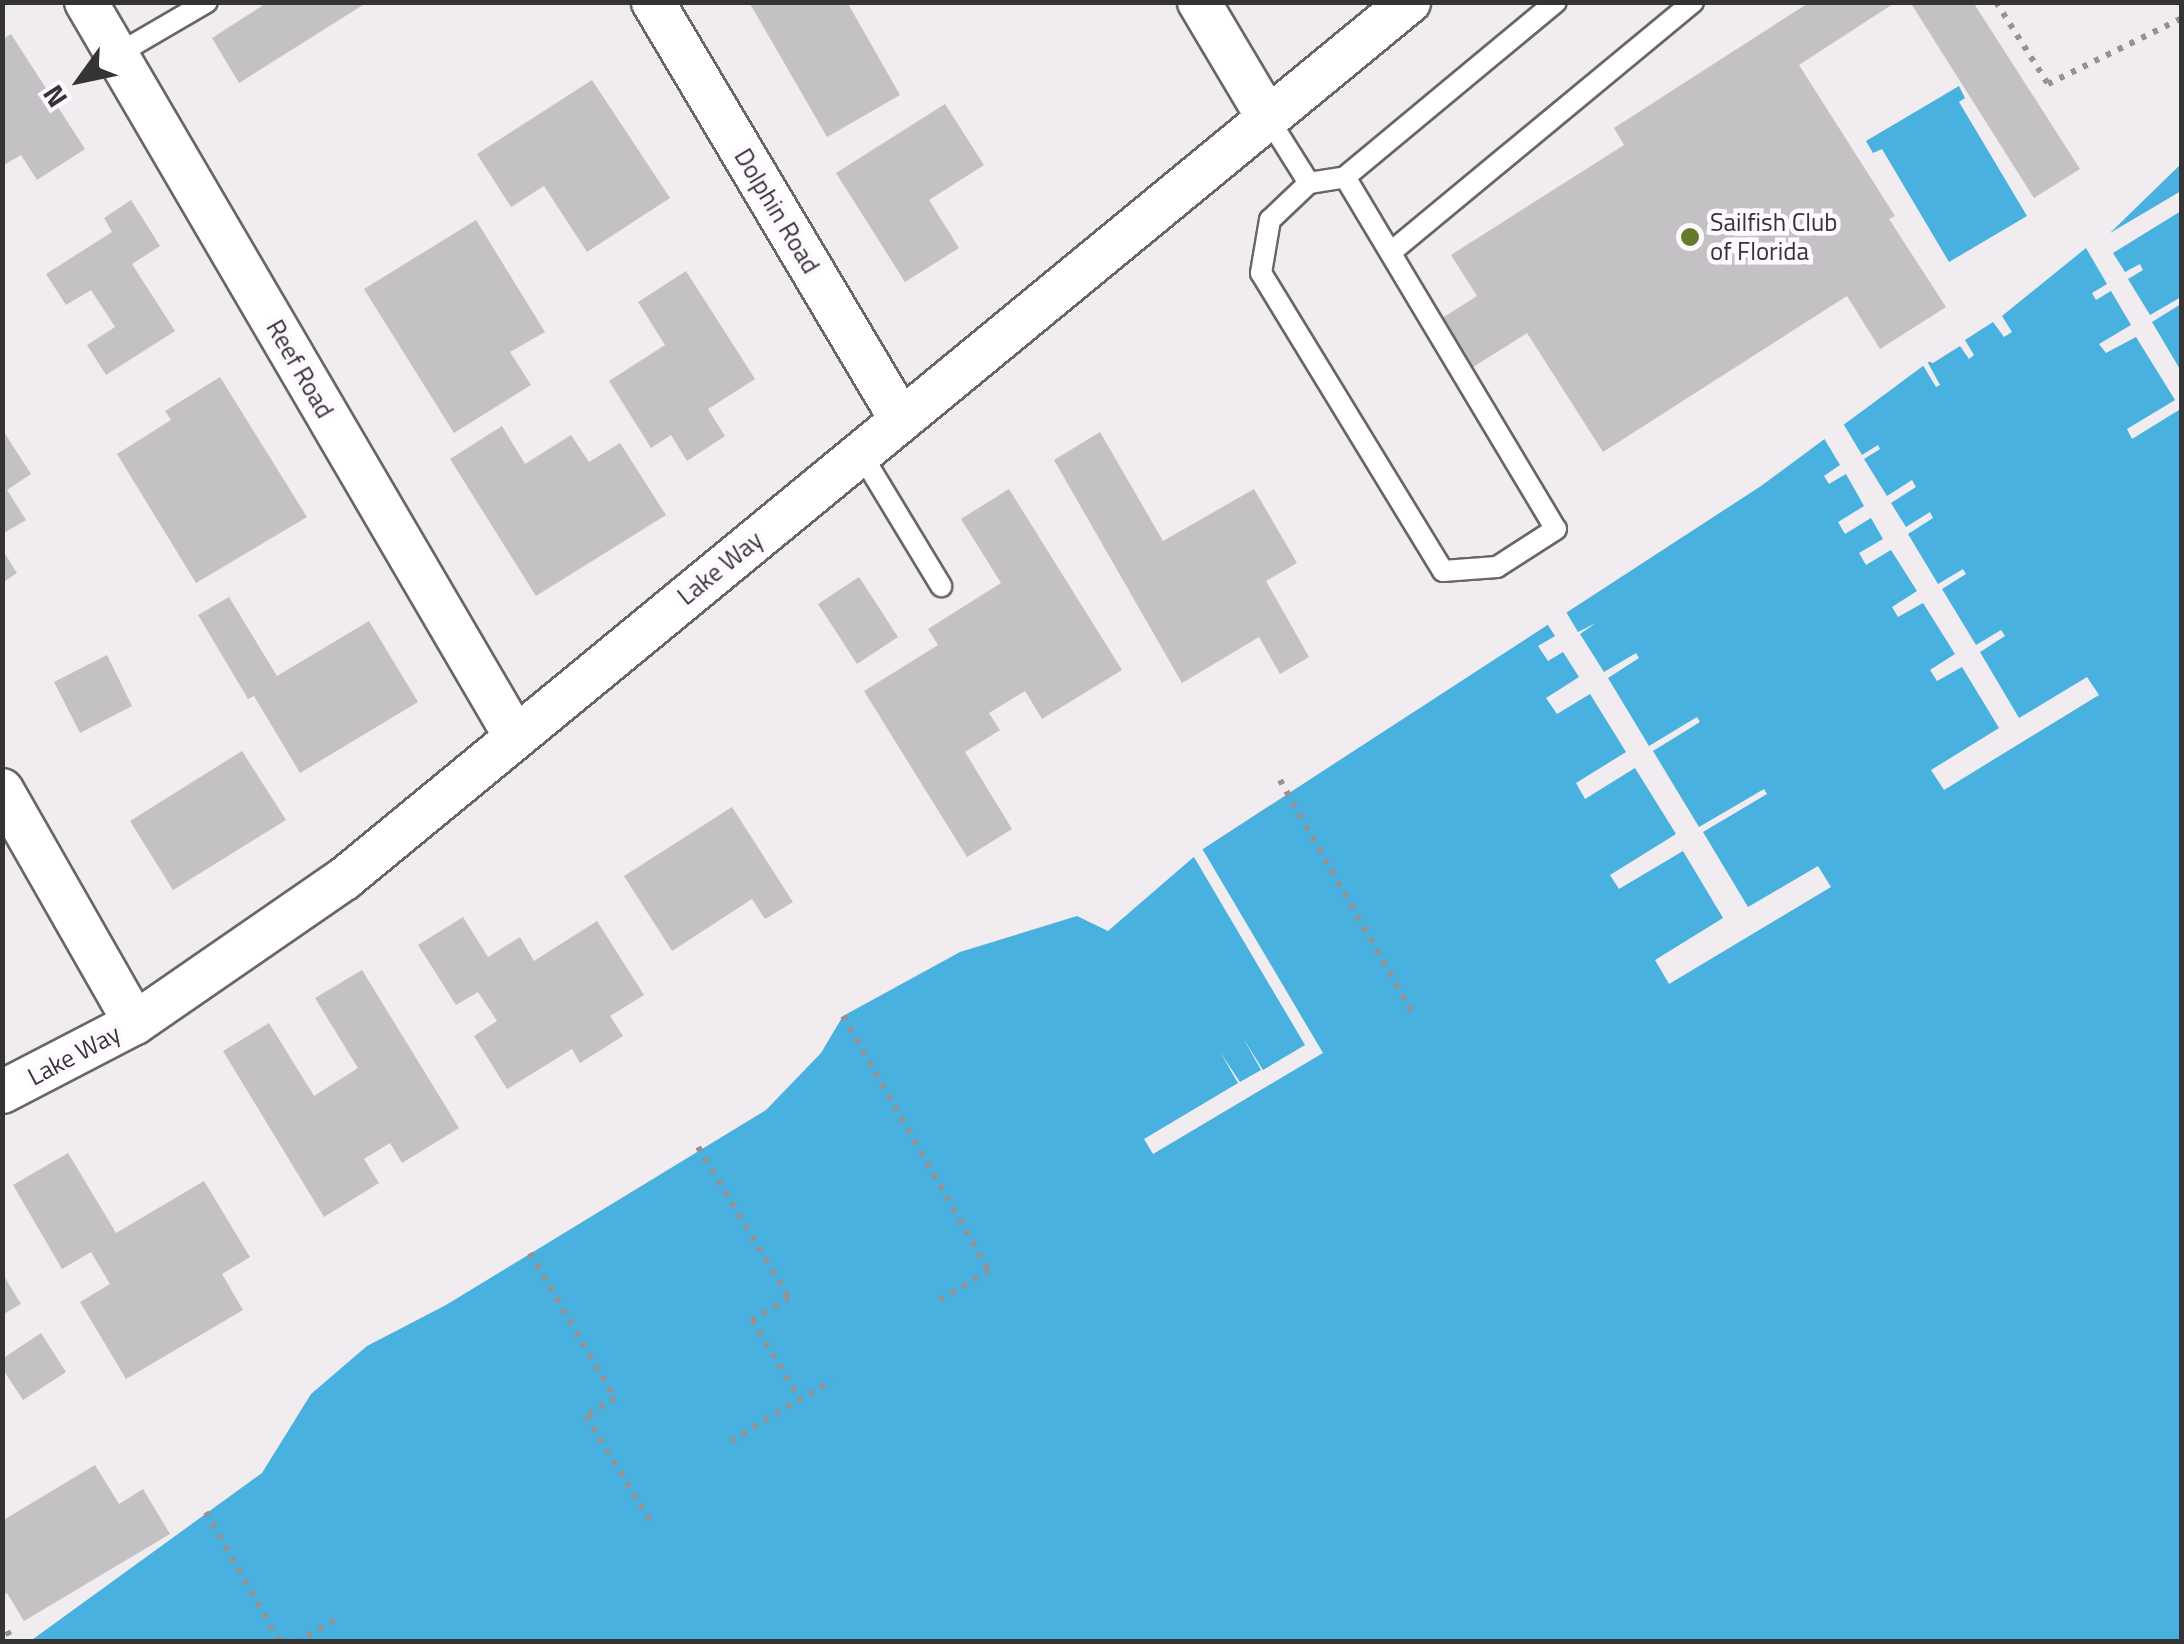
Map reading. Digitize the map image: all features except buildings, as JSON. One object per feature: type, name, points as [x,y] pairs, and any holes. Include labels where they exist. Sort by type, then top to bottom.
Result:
[{"type":"street","name":"Reef Road","points":[[86,2],[515,736]]},
{"type":"street","name":"Dolphin Road","points":[[653,2],[900,419]]},
{"type":"street","points":[[1198,2],[1268,118]]},
{"type":"street","name":"Lake Way","points":[[2,1092],[135,1023],[344,879],[1409,2]]},
{"type":"street","points":[[2,790],[135,1023]]},
{"type":"lane","points":[[116,54],[207,2]]},
{"type":"lane","points":[[1345,178],[1556,529],[1497,566],[1443,572],[1261,273],[1270,220],[1308,183],[1345,178],[1556,2]]},
{"type":"lane","points":[[1391,252],[1693,2]]},
{"type":"lane","points":[[1268,118],[1308,183]]},
{"type":"lane","points":[[860,452],[941,586]]},
{"type":"path","points":[[1996,2],[2048,84],[2182,18]]},
{"type":"path","points":[[1280,780],[1411,1011]]},
{"type":"path","points":[[842,1016],[989,1272],[936,1301]]},
{"type":"path","points":[[698,1147],[789,1298],[752,1320],[800,1399]]},
{"type":"path","points":[[530,1253],[614,1398],[586,1416],[651,1522]]},
{"type":"path","points":[[731,1441],[831,1381]]},
{"type":"path","points":[[206,1512],[280,1642]]},
{"type":"path","points":[[296,1642],[336,1618]]},
{"type":"path","points":[[7,1630],[13,1642]]},
{"type":"water","points":[[1959,86],[1965,98],[1959,102],[2027,216],[1949,262],[1882,149],[1873,153],[1866,141]]},
{"type":"water","points":[[2181,157],[2181,1641],[29,1642],[262,1473],[311,1394],[367,1346],[446,1305],[766,1110],[821,1053],[843,1016],[960,952],[1077,916],[1108,931],[1203,849],[1761,486],[1950,346]]},
{"type":"pier","points":[[2182,152],[2181,164],[2110,233],[2181,191],[2181,211],[2113,253],[2125,272],[2140,264],[2143,270],[2128,279],[2150,315],[2181,297],[2181,304],[2152,322],[2181,371],[2181,413],[2179,410],[2132,439],[2127,429],[2175,400],[2136,337],[2106,353],[2099,344],[2131,325],[2111,291],[2096,300],[2092,293],[2107,284],[2086,248],[2002,316],[2012,332],[2004,337],[1993,322],[1965,340],[1974,355],[1969,359],[1960,346],[1933,363],[1927,361],[1940,385],[1936,387],[1921,362],[1910,370]]},
{"type":"pier","points":[[1841,420],[1862,455],[1878,445],[1880,449],[1864,459],[1887,496],[1912,480],[1916,487],[1891,503],[1906,527],[1930,512],[1933,518],[1908,534],[1938,584],[1963,569],[1966,574],[1942,589],[1976,645],[2001,630],[2005,636],[1980,652],[2019,718],[2087,677],[2099,695],[1944,790],[1931,770],[1999,728],[1962,667],[1937,681],[1930,670],[1955,654],[1923,603],[1898,617],[1892,607],[1917,591],[1891,550],[1866,565],[1859,553],[1883,539],[1871,518],[1845,534],[1838,522],[1864,506],[1846,474],[1829,484],[1824,476],[1840,465],[1822,435]]},
{"type":"pier","points":[[1565,610],[1578,632],[1596,623],[1580,634],[1604,672],[1636,653],[1639,658],[1608,678],[1649,746],[1697,717],[1700,722],[1653,751],[1699,827],[1764,789],[1767,794],[1703,832],[1748,907],[1818,866],[1831,887],[1669,984],[1655,960],[1723,918],[1683,851],[1619,889],[1610,875],[1676,834],[1635,768],[1585,799],[1576,783],[1626,752],[1590,694],[1557,714],[1546,698],[1579,677],[1563,652],[1548,661],[1538,646],[1555,636],[1546,622]]},
{"type":"pier","points":[[1200,845],[1323,1053],[1153,1154],[1144,1139],[1238,1083],[1220,1052],[1240,1082],[1261,1070],[1243,1038],[1263,1070],[1305,1045],[1191,852]]},
{"type":"place","name":"Sailfish Club of Florida","points":[[1690,237]]}]
